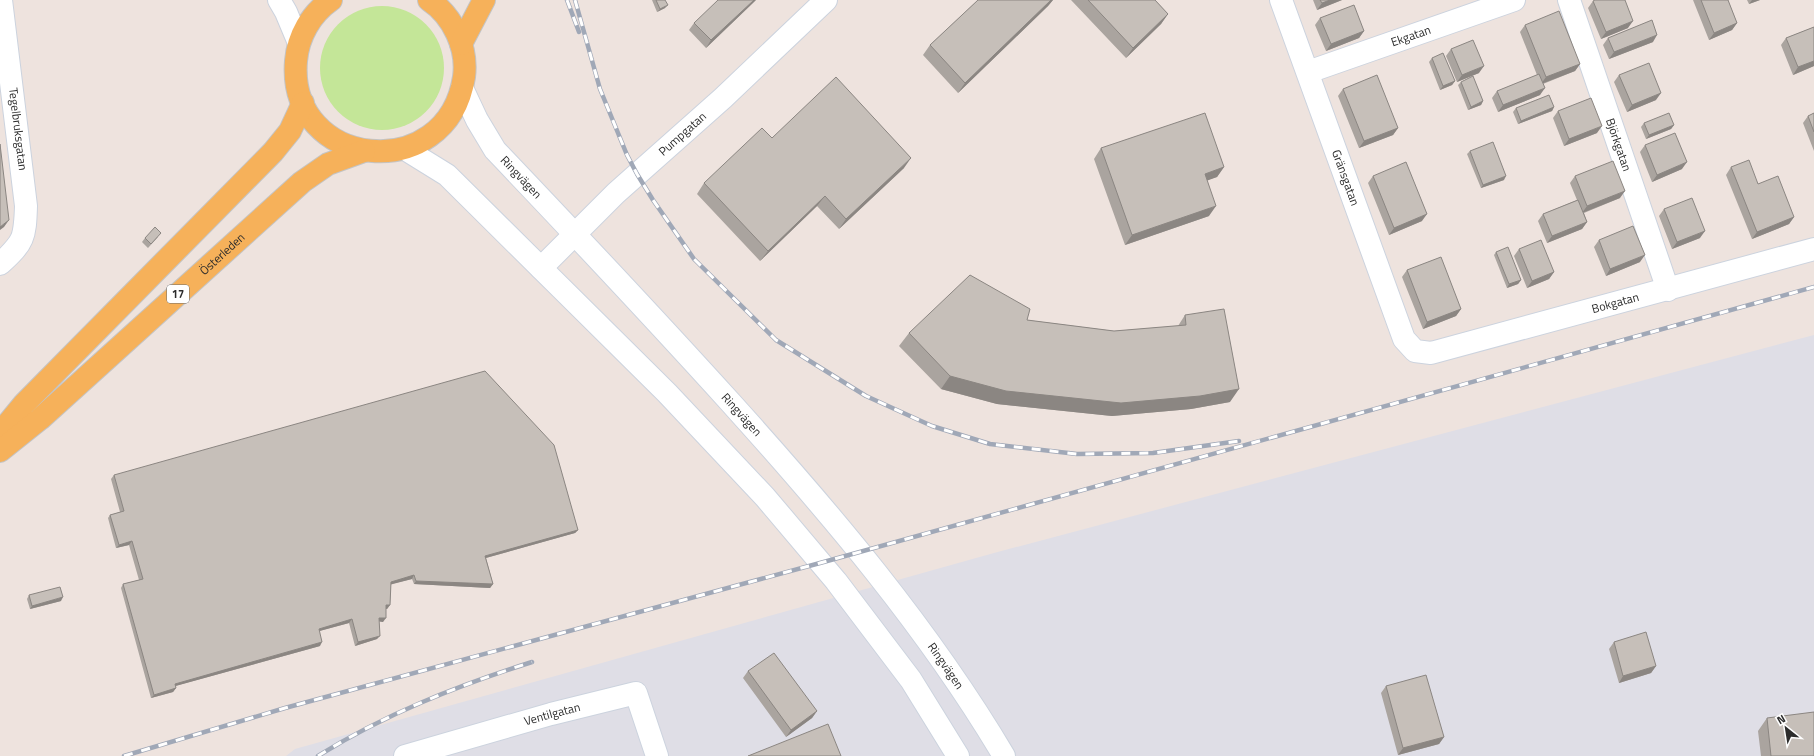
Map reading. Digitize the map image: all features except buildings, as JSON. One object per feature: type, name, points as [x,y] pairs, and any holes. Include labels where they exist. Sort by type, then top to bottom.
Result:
[{"type":"main road","name":"17","points":[[331,0],[310,21],[299,42],[296,74],[303,103],[318,126],[339,142],[364,151],[385,153],[405,149],[425,140],[442,126],[454,108],[462,88],[464,73],[461,44],[454,28],[444,13],[429,0]]},
{"type":"main road","points":[[461,44],[484,0]]},
{"type":"main road","points":[[0,433],[24,404],[273,152],[290,131],[303,103]]},
{"type":"main road","name":"Österleden","points":[[0,451],[40,419],[302,182],[328,164],[364,151]]},
{"type":"street","name":"Tegelbruksgatan","points":[[0,264],[13,252],[25,234],[26,206],[24,176],[2,0]]},
{"type":"street","points":[[279,0],[299,42]]},
{"type":"street","name":"Pumpgatan","points":[[540,268],[616,193],[723,98],[826,0]]},
{"type":"street","name":"Gränsgatan","points":[[1281,0],[1404,338],[1415,352]]},
{"type":"street","name":"Ekgatan","points":[[1308,72],[1514,0]]},
{"type":"street","name":"Björkgatan","points":[[1569,0],[1668,290]]},
{"type":"street","name":"Ringvägen","points":[[462,88],[477,120],[495,150],[575,234],[750,424],[855,546],[945,664],[1004,756]]},
{"type":"street","points":[[405,149],[447,175],[666,393],[765,498],[836,581],[911,680],[958,756]]},
{"type":"street","name":"Bokgatan","points":[[1415,352],[1431,353],[1668,290],[1814,249]]},
{"type":"street","name":"Ventilgatan","points":[[404,756],[551,714],[636,693],[657,756]]},
{"type":"shaded area","points":[[1814,335],[1814,756],[286,756],[295,749],[994,553]]},
{"type":"green space","points":[[382,6],[406,10],[417,16],[426,24],[434,33],[440,44],[444,68],[440,92],[434,103],[426,112],[417,120],[406,126],[382,130],[358,126],[347,120],[338,112],[330,103],[324,92],[320,68],[324,44],[330,33],[338,24],[347,16],[358,10]]},
{"type":"railway","points":[[567,0],[579,32]]},
{"type":"railway","points":[[575,0],[600,89],[627,155],[637,174],[694,259],[776,340],[866,396],[932,426],[990,444],[1077,454],[1153,453],[1239,441]]},
{"type":"railway","points":[[124,756],[285,708],[820,563],[1814,287]]},
{"type":"railway","points":[[318,756],[369,727],[422,702],[476,681],[532,662]]}]
